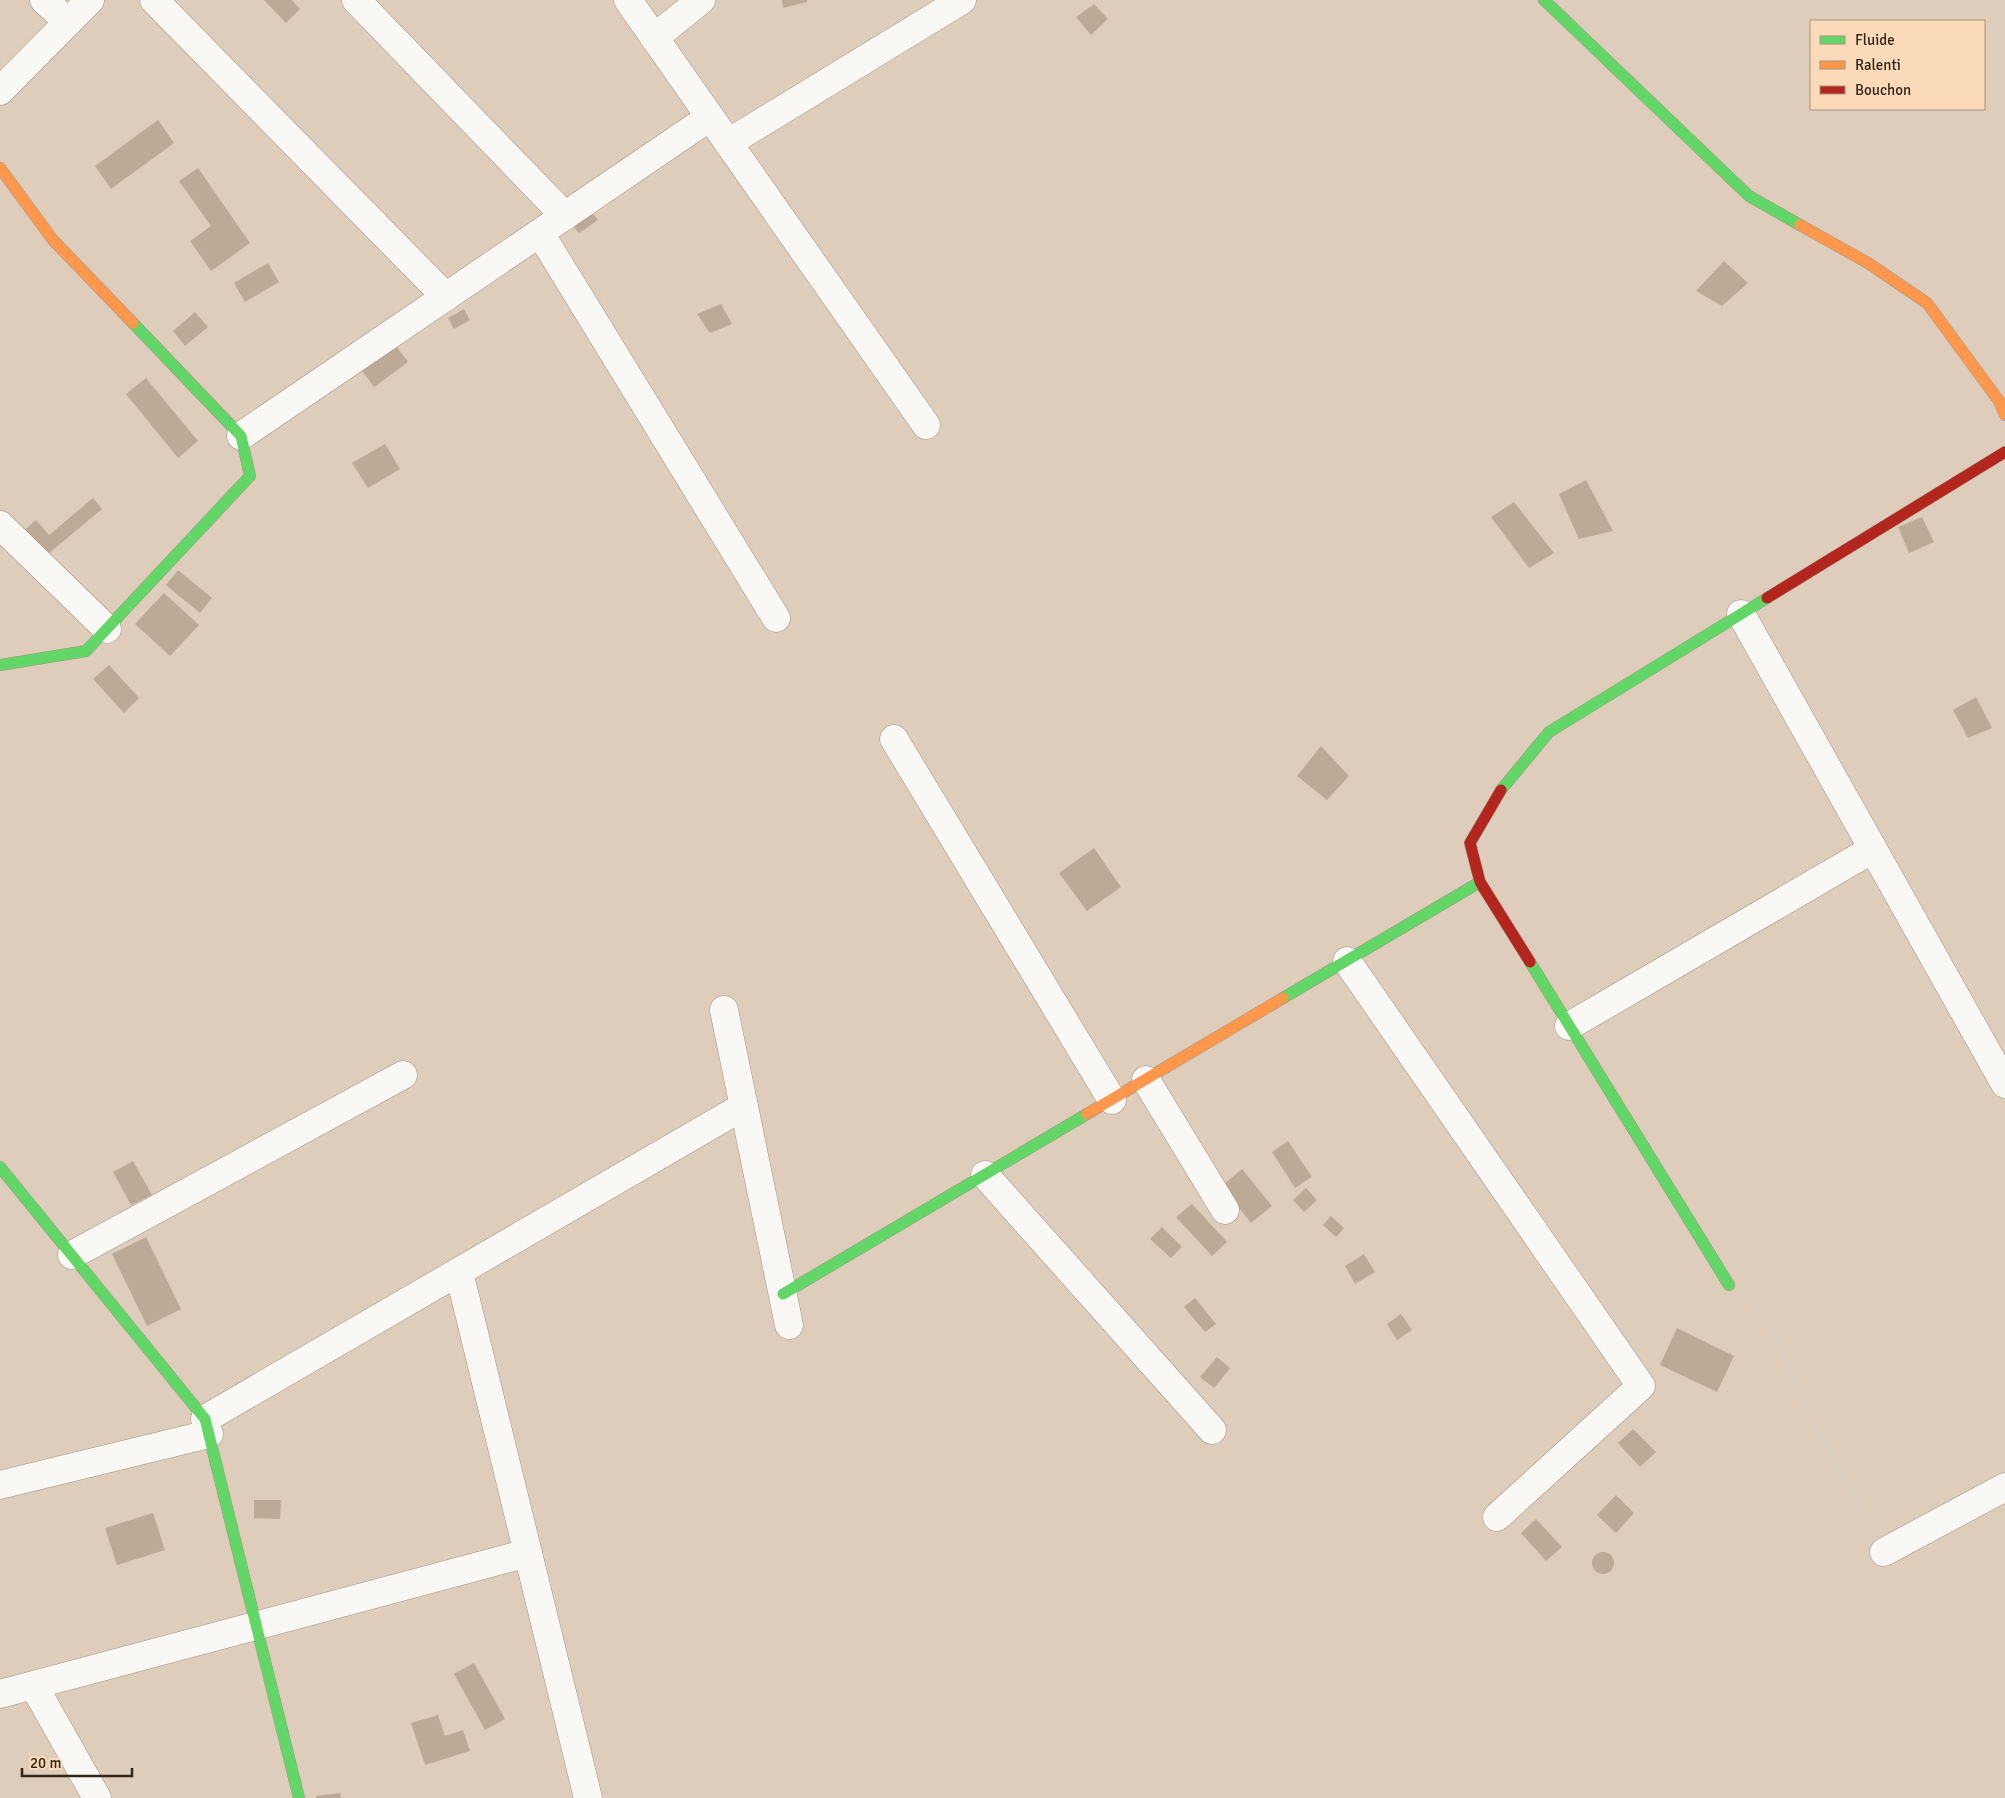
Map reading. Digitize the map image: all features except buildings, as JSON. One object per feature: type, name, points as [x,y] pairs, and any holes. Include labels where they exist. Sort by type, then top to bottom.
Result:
[{"type":"street","points":[[44,0],[68,22]]},
{"type":"street","points":[[0,91],[90,0]]},
{"type":"street","points":[[154,0],[446,296]]},
{"type":"street","points":[[356,0],[565,216]]},
{"type":"street","points":[[628,0],[926,424]]},
{"type":"street","points":[[654,38],[701,0]]},
{"type":"street","points":[[728,143],[962,0]]},
{"type":"street","points":[[1544,0],[1749,196],[1868,263],[1927,303],[1999,401],[2005,415]]},
{"type":"street","points":[[241,436],[710,117]]},
{"type":"street","points":[[0,665],[86,650],[250,476],[241,436],[53,240],[3,180]]},
{"type":"street","points":[[540,233],[776,618]]},
{"type":"street","points":[[1730,1285],[1480,882],[1470,843],[1497,794],[1549,732],[2005,452]]},
{"type":"street","points":[[0,525],[107,629]]},
{"type":"street","points":[[1741,614],[2005,1084]]},
{"type":"street","points":[[894,739],[1112,1100]]},
{"type":"street","points":[[1569,1026],[1873,849]]},
{"type":"street","points":[[783,1294],[1480,882]]},
{"type":"street","points":[[1347,961],[1641,1386],[1497,1517]]},
{"type":"street","points":[[724,1010],[789,1325]]},
{"type":"street","points":[[72,1255],[403,1075]]},
{"type":"street","points":[[1146,1080],[1225,1210]]},
{"type":"street","points":[[0,1484],[207,1427],[459,1272],[744,1106]]},
{"type":"street","points":[[0,1167],[72,1255],[207,1427],[299,1798]]},
{"type":"street","points":[[985,1175],[1212,1430]]},
{"type":"street","points":[[459,1272],[588,1798]]},
{"type":"street","points":[[1884,1552],[2005,1487]]},
{"type":"street","points":[[0,1694],[528,1553]]},
{"type":"street","points":[[34,1686],[96,1798]]},
{"type":"path","points":[[1730,1285],[1770,1324],[1804,1404],[1884,1552]]},
{"type":"traffic: fast","points":[[1544,0],[1749,196],[1800,225]]},
{"type":"traffic: fast","points":[[0,665],[86,651],[250,476],[241,436],[133,323]]},
{"type":"traffic: fast","points":[[1501,790],[1549,732],[1767,598]]},
{"type":"traffic: fast","points":[[1283,998],[1480,882]]},
{"type":"traffic: fast","points":[[1530,962],[1729,1285]]},
{"type":"traffic: fast","points":[[783,1294],[1087,1114]]},
{"type":"traffic: fast","points":[[0,1167],[205,1419],[299,1798]]},
{"type":"traffic: slow","points":[[0,168],[53,240],[133,323]]},
{"type":"traffic: slow","points":[[1800,225],[1868,263],[1927,303],[1999,401],[2005,415]]},
{"type":"traffic: slow","points":[[1087,1114],[1283,998]]},
{"type":"traffic: jam","points":[[1767,598],[2005,452]]},
{"type":"traffic: jam","points":[[1501,790],[1470,843],[1480,882],[1530,962]]}]
